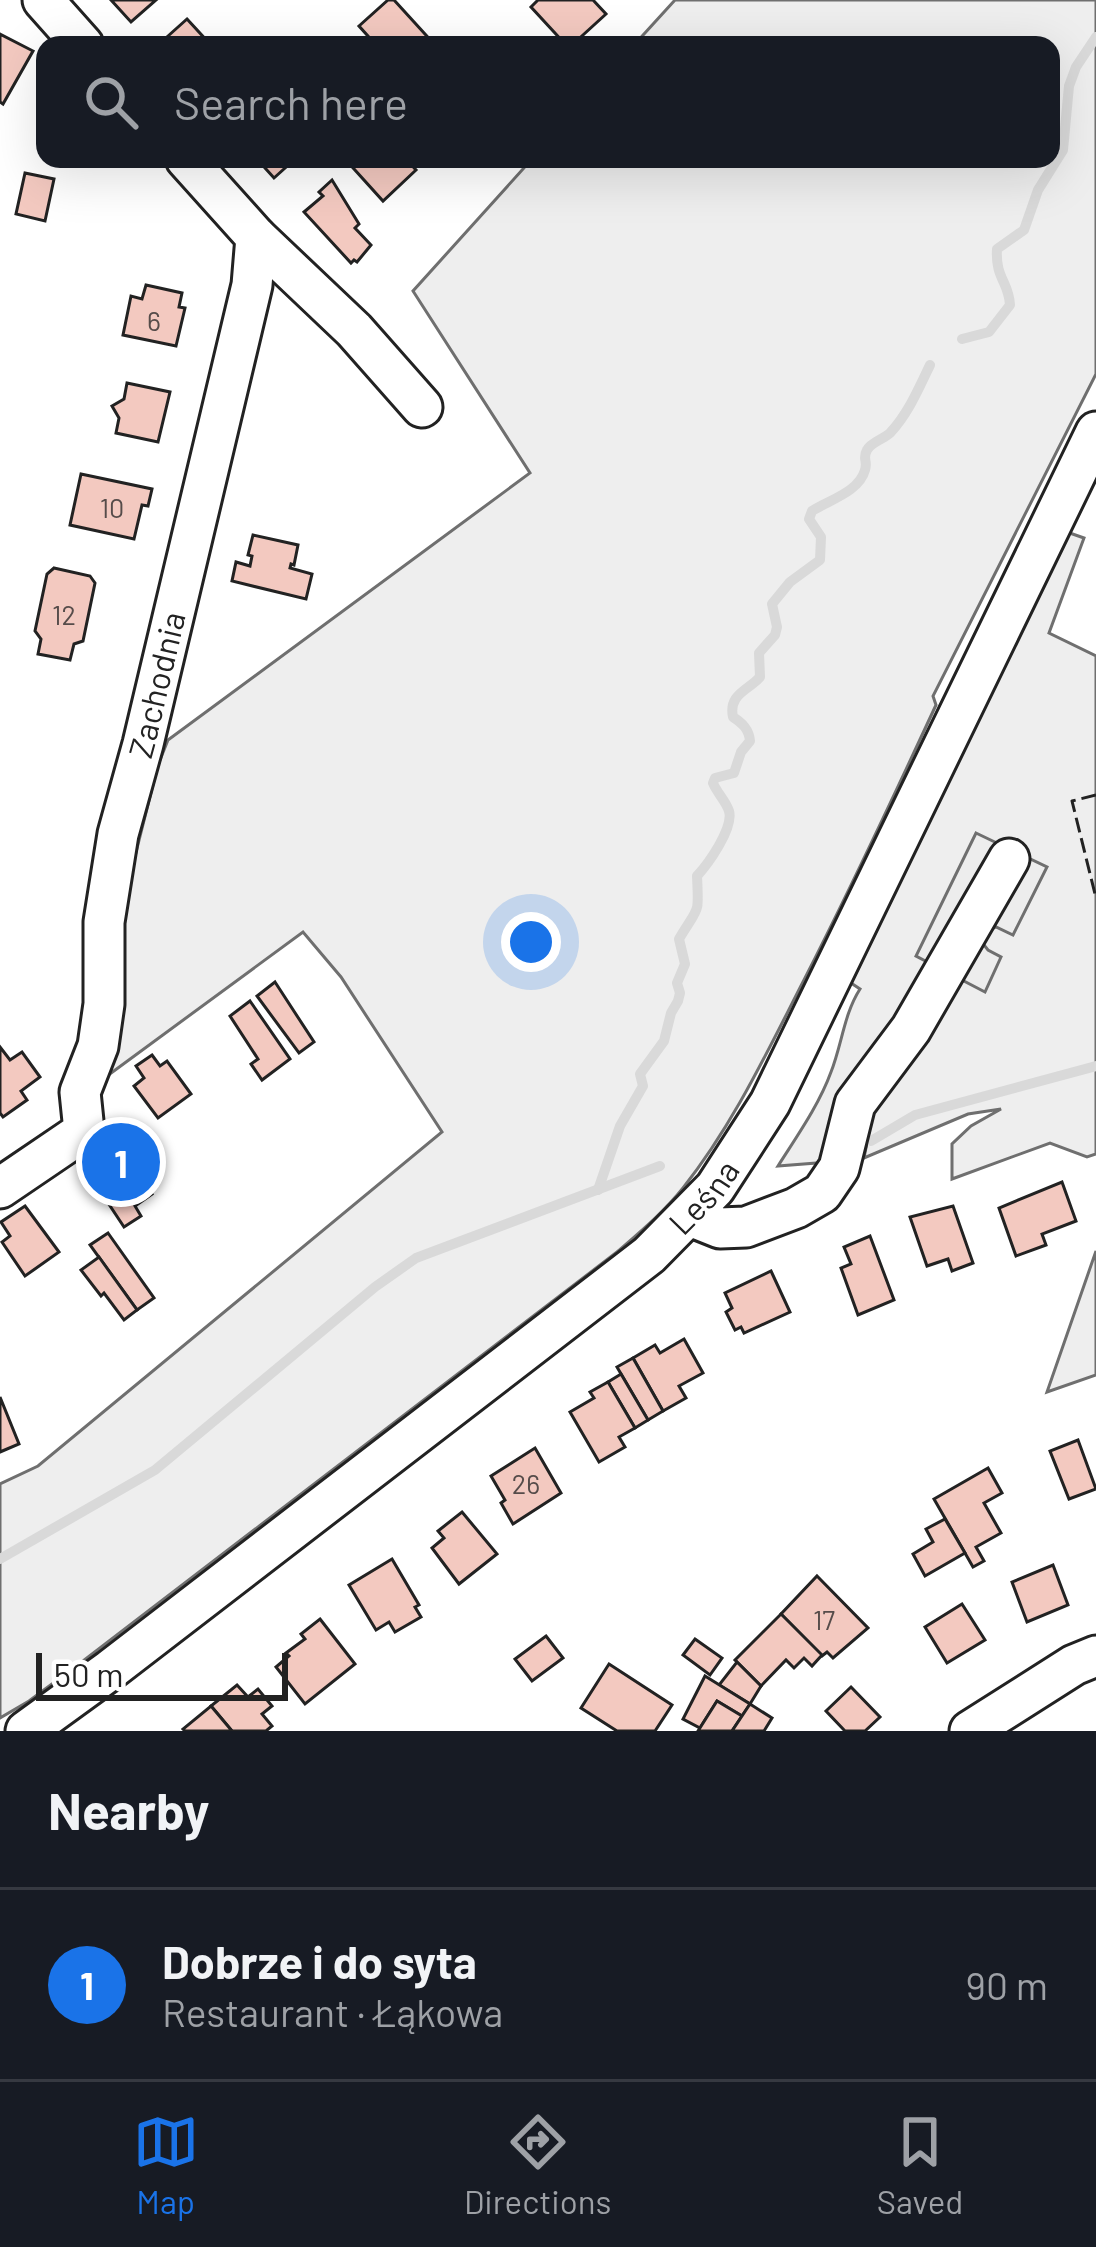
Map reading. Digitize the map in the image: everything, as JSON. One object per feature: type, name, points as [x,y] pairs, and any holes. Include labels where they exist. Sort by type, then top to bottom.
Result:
[{"type":"street","points":[[43,0],[75,36]]},
{"type":"street","points":[[194,168],[256,237],[354,330],[422,407]]},
{"type":"street","name":"Zachodnia","points":[[0,1188],[84,1131],[80,1092],[98,1046],[104,1004],[104,922],[118,834],[252,285],[256,237]]},
{"type":"street","name":"Leśna","points":[[26,1731],[649,1256],[716,1188],[770,1103],[829,986],[1096,432]]},
{"type":"street","points":[[691,1216],[720,1228],[746,1227],[822,1193],[845,1152],[855,1104],[911,1030],[1009,859]]},
{"type":"street","points":[[970,1731],[1096,1655]]},
{"type":"shaded area","points":[[675,0],[1096,0],[1096,374],[933,696],[936,705],[763,1061],[683,1188],[617,1252],[83,1661],[0,1718],[0,1484],[38,1466],[442,1132],[341,977],[303,932],[88,1090],[113,1037],[127,888],[168,740],[530,473],[413,291],[524,168],[1060,168],[1060,36],[642,36]]},
{"type":"shaded area","points":[[1064,531],[1084,538],[1049,633],[1096,656],[1096,1154],[1087,1157],[1050,1143],[952,1179],[952,1144],[971,1126],[1001,1109],[968,1114],[864,1158],[871,1122],[840,1132],[829,1162],[778,1166],[826,1084],[860,989],[851,983]]},
{"type":"shaded area","points":[[976,833],[1047,867],[1013,935],[996,927],[983,937],[988,950],[1001,957],[985,992],[916,956]]},
{"type":"shaded area","points":[[1096,1251],[1096,1375],[1047,1392]]},
{"type":"building","points":[[111,0],[156,0],[131,22]]},
{"type":"building","points":[[394,0],[427,36],[368,36],[359,26]]},
{"type":"building","points":[[538,0],[593,0],[606,14],[582,36],[558,36],[531,7]]},
{"type":"building","points":[[187,19],[203,36],[168,36]]},
{"type":"building","points":[[0,34],[33,51],[3,104],[0,102]]},
{"type":"building","points":[[265,168],[285,168],[274,178]]},
{"type":"building","points":[[353,168],[414,168],[416,170],[383,201]]},
{"type":"building","points":[[25,173],[54,179],[45,221],[16,214]]},
{"type":"building","points":[[332,180],[359,224],[355,228],[371,245],[357,262],[351,263],[304,212],[323,196],[319,192]]},
{"type":"building","points":[[146,285],[182,293],[179,307],[185,308],[176,346],[123,335],[131,296],[142,299]]},
{"type":"building","points":[[127,383],[170,392],[158,442],[116,433],[119,418],[112,406],[124,399]]},
{"type":"building","points":[[81,474],[152,489],[148,506],[142,505],[134,539],[70,525]]},
{"type":"building","points":[[253,535],[298,545],[290,568],[312,574],[306,599],[232,581],[236,562],[250,566]]},
{"type":"building","points":[[54,568],[90,576],[95,583],[83,641],[74,644],[70,660],[38,654],[41,639],[35,631],[47,574]]},
{"type":"building","points":[[275,982],[314,1042],[299,1053],[257,996]]},
{"type":"building","points":[[250,1001],[290,1059],[262,1080],[251,1064],[258,1059],[230,1016]]},
{"type":"building","points":[[0,1047],[10,1060],[22,1052],[40,1077],[21,1091],[27,1100],[3,1117],[0,1113]]},
{"type":"building","points":[[152,1055],[160,1066],[167,1061],[191,1094],[158,1118],[134,1086],[144,1078],[136,1066]]},
{"type":"building","points":[[123,1149],[152,1194],[135,1206],[141,1216],[124,1227],[89,1174]]},
{"type":"building","points":[[1062,1182],[1076,1221],[1042,1234],[1046,1245],[1016,1256],[999,1208]]},
{"type":"building","points":[[25,1206],[59,1252],[25,1276],[2,1242],[10,1236],[1,1222]]},
{"type":"building","points":[[953,1206],[973,1263],[952,1271],[948,1259],[927,1266],[910,1217]]},
{"type":"building","points":[[108,1233],[154,1298],[137,1310],[90,1245]]},
{"type":"building","points":[[870,1236],[894,1300],[858,1315],[841,1268],[851,1264],[844,1247]]},
{"type":"building","points":[[99,1257],[137,1310],[124,1320],[81,1270]]},
{"type":"building","points":[[771,1271],[790,1312],[744,1333],[741,1327],[735,1330],[726,1312],[732,1308],[725,1293]]},
{"type":"building","points":[[684,1339],[703,1373],[679,1386],[686,1398],[663,1411],[633,1358],[655,1345],[660,1353]]},
{"type":"building","points":[[633,1358],[663,1411],[648,1420],[617,1367]]},
{"type":"building","points":[[621,1374],[648,1420],[635,1428],[608,1382]]},
{"type":"building","points":[[608,1382],[635,1428],[619,1437],[625,1447],[599,1462],[570,1412],[594,1398],[590,1392]]},
{"type":"building","points":[[0,1397],[19,1444],[0,1452]]},
{"type":"building","points":[[1078,1440],[1096,1489],[1069,1499],[1050,1451]]},
{"type":"building","points":[[535,1448],[561,1493],[513,1524],[491,1476]]},
{"type":"building","points":[[988,1468],[1002,1493],[984,1503],[1001,1533],[976,1547],[984,1561],[973,1567],[934,1499]]},
{"type":"building","points":[[462,1512],[497,1554],[459,1584],[432,1548],[444,1538],[438,1531]]},
{"type":"building","points":[[945,1519],[965,1553],[925,1576],[913,1554],[933,1542],[926,1529]]},
{"type":"building","points":[[392,1559],[421,1617],[395,1632],[389,1622],[376,1630],[349,1585]]},
{"type":"building","points":[[1053,1565],[1068,1605],[1027,1622],[1012,1582]]},
{"type":"building","points":[[817,1576],[868,1628],[833,1658],[827,1652],[822,1656],[781,1614]]},
{"type":"building","points":[[962,1604],[985,1640],[947,1663],[925,1627]]},
{"type":"building","points":[[781,1614],[822,1655],[812,1666],[804,1658],[794,1668],[786,1660],[761,1686],[735,1660]]},
{"type":"building","points":[[320,1619],[355,1664],[305,1704],[276,1667],[305,1639],[301,1634]]},
{"type":"building","points":[[546,1636],[563,1658],[532,1681],[515,1659]]},
{"type":"building","points":[[695,1639],[722,1658],[710,1675],[683,1655]]},
{"type":"building","points":[[737,1662],[761,1686],[750,1704],[719,1685]]},
{"type":"building","points":[[609,1664],[672,1705],[655,1731],[617,1731],[581,1708]]},
{"type":"building","points":[[705,1676],[750,1704],[742,1716],[717,1701],[700,1728],[683,1719]]},
{"type":"building","points":[[237,1685],[248,1697],[258,1689],[272,1706],[262,1714],[272,1726],[266,1731],[232,1731],[211,1706]]},
{"type":"building","points":[[851,1687],[880,1717],[865,1731],[845,1731],[826,1711]]},
{"type":"building","points":[[717,1701],[742,1716],[732,1731],[698,1731]]},
{"type":"building","points":[[750,1704],[772,1718],[764,1731],[732,1731]]},
{"type":"building","points":[[211,1706],[232,1731],[183,1729]]},
{"type":"waterway","points":[[1060,155],[1069,86],[1096,37]]},
{"type":"waterway","points":[[962,339],[989,332],[1010,305],[997,249],[1024,230],[1052,168]]},
{"type":"waterway","points":[[598,1190],[620,1126],[643,1086],[640,1074],[664,1041],[678,1001],[677,983],[685,964],[679,939],[696,910],[697,876],[719,845],[730,818],[713,783],[715,778],[734,773],[750,741],[732,709],[736,698],[760,677],[759,653],[777,627],[772,604],[790,582],[820,560],[821,537],[809,519],[812,511],[843,495],[862,478],[867,450],[896,426],[930,365]]},
{"type":"waterway","points":[[871,1141],[915,1115],[1096,1066]]},
{"type":"waterway","points":[[0,1559],[155,1470],[416,1258],[660,1166]]},
{"type":"fence","points":[[1096,795],[1072,801],[1096,898]]},
{"type":"place","name":"Dobrze i do syta","points":[[121,1162]]}]
